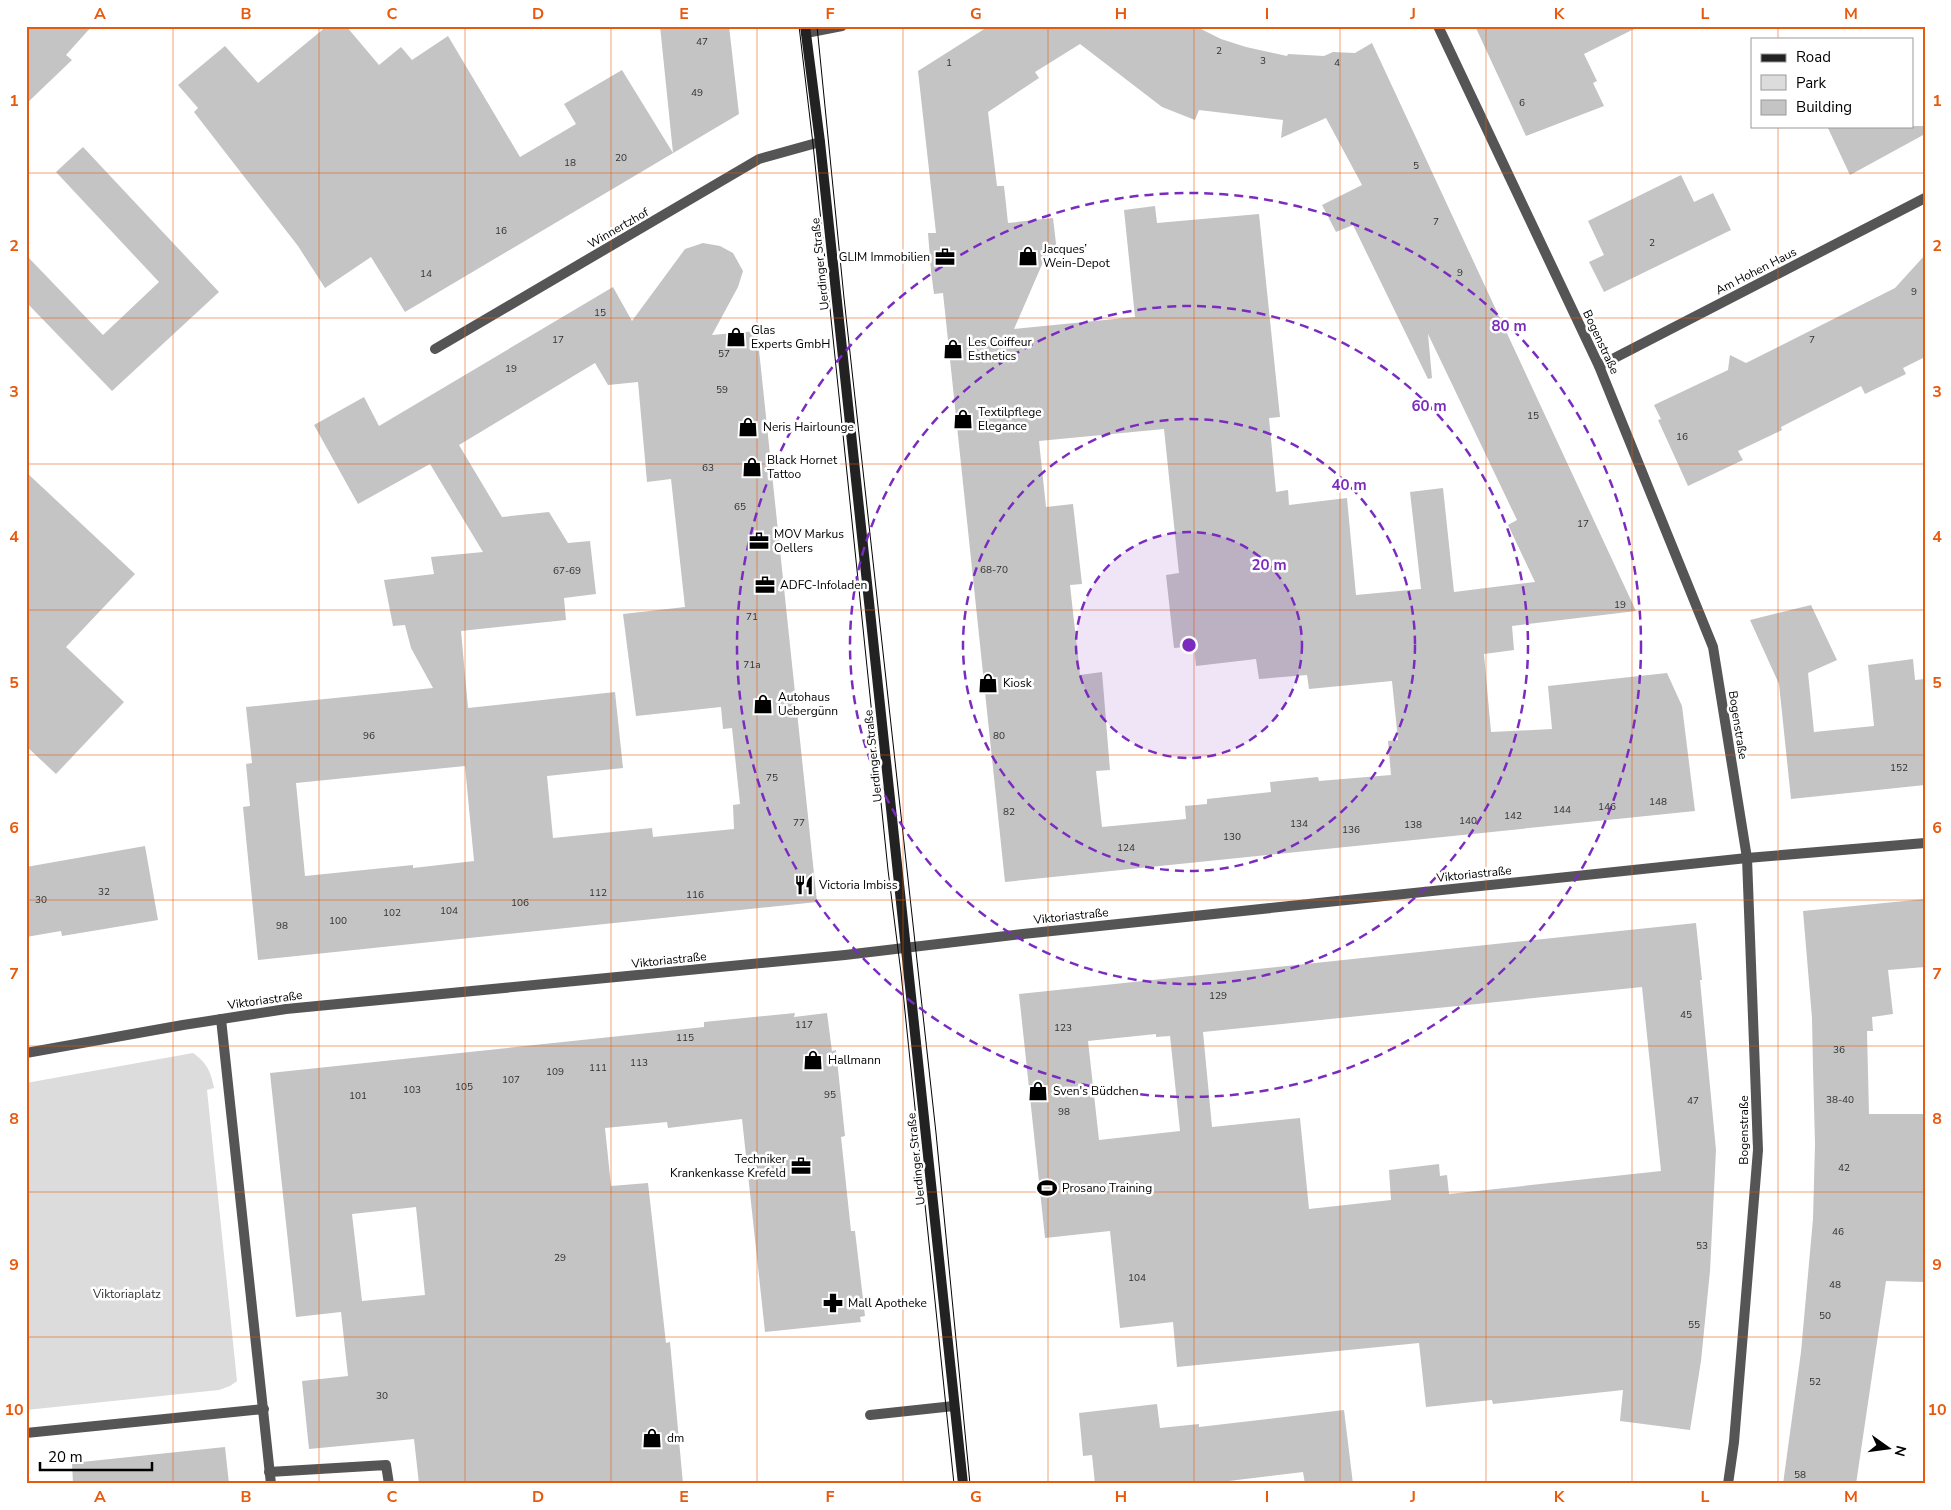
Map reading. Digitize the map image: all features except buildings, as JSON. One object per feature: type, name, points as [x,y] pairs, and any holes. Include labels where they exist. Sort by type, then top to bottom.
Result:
[{"type":"main road","name":"Uerdinger Straße","points":[[806,29],[820,142],[963,1484]]},
{"type":"street","points":[[806,29],[842,26]]},
{"type":"street","name":"Bogenstraße","points":[[1438,26],[1599,366],[1713,647],[1747,858],[1758,1150],[1735,1432],[1728,1484]]},
{"type":"street","name":"Winnertzhof","points":[[434,349],[759,159],[820,142]]},
{"type":"street","name":"Am Hohen Haus","points":[[1599,366],[1925,198]]},
{"type":"street","name":"Viktoriastraße","points":[[221,1019],[286,1010],[906,949],[1023,934],[1747,858],[1925,843]]},
{"type":"street","points":[[26,1053],[221,1019],[264,1409],[270,1484]]},
{"type":"street","points":[[870,1415],[954,1406]]},
{"type":"street","points":[[26,1433],[264,1409]]},
{"type":"street","points":[[269,1472],[386,1465],[389,1484]]},
{"type":"green space","name":"Viktoriaplatz","points":[[193,1053],[208,1068],[214,1088],[207,1090],[237,1381],[219,1390],[26,1410],[26,1083]]},
{"type":"tram line","points":[[799,26],[954,1484]]},
{"type":"tram line","points":[[817,26],[844,298],[936,1133],[970,1484]]},
{"type":"place","name":"Jacques’ Wein-Depot","points":[[1028,256]]},
{"type":"place","name":"GLIM Immobilien","points":[[945,257]]},
{"type":"place","name":"Glas Experts GmbH","points":[[736,337]]},
{"type":"place","name":"Les Coiffeur Esthetics","points":[[953,349]]},
{"type":"place","name":"Textilpflege Elegance","points":[[963,419]]},
{"type":"place","name":"Neris Hairlounge","points":[[748,427]]},
{"type":"place","name":"Black Hornet Tattoo","points":[[752,467]]},
{"type":"place","name":"MOV Markus Oellers","points":[[759,541]]},
{"type":"place","name":"ADFC-Infoladen","points":[[765,585]]},
{"type":"place","name":"Kiosk","points":[[988,683]]},
{"type":"place","name":"Autohaus Uebergünn","points":[[763,704]]},
{"type":"place","name":"Victoria Imbiss","points":[[804,885]]},
{"type":"place","name":"Hallmann","points":[[813,1060]]},
{"type":"place","name":"Sven's Büdchen","points":[[1038,1091]]},
{"type":"place","name":"Techniker Krankenkasse Krefeld","points":[[801,1166]]},
{"type":"place","name":"Prosano Training","points":[[1047,1188]]},
{"type":"place","name":"Mall Apotheke","points":[[833,1303]]},
{"type":"place","name":"dm","points":[[652,1438]]}]
